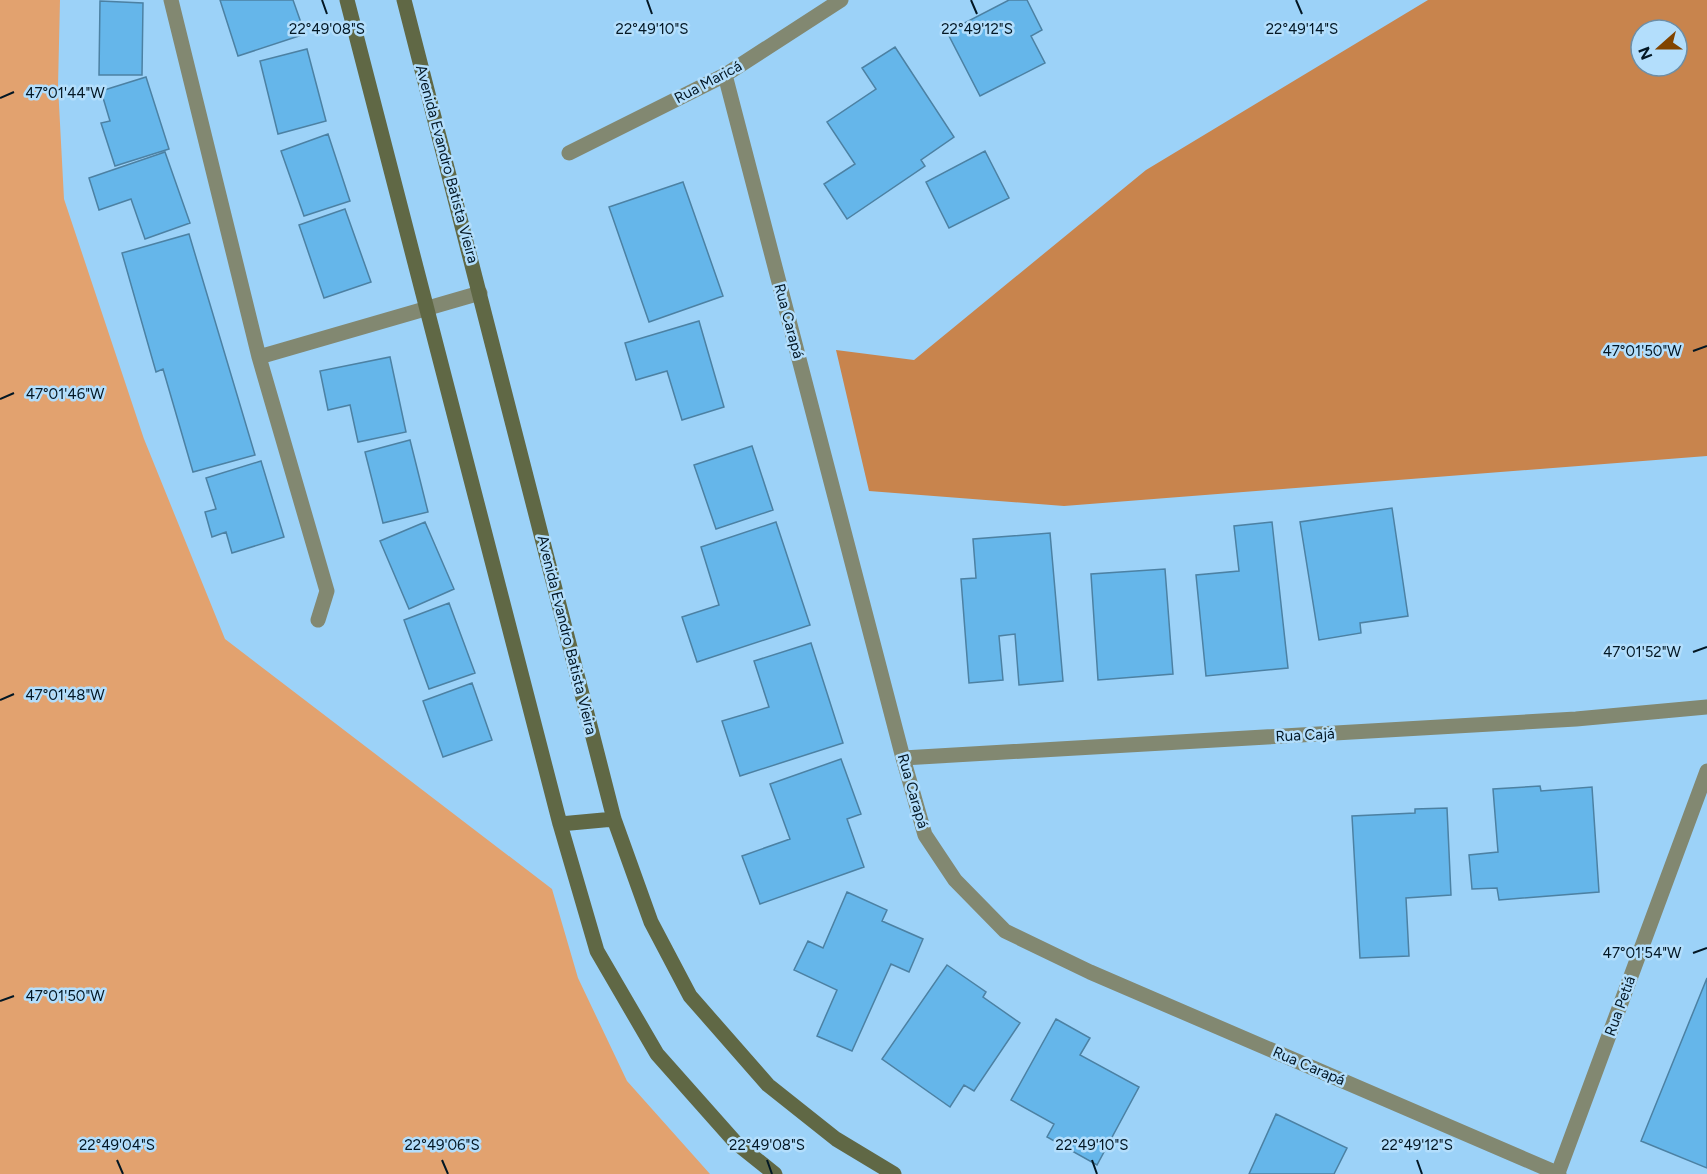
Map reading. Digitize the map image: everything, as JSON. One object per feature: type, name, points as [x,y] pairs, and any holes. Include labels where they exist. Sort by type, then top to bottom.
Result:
[{"type":"main road","points":[[347,0],[560,824],[597,951],[657,1054],[736,1143],[775,1174]]},
{"type":"main road","name":"Avenida Evandro Batista Vieira","points":[[404,0],[614,819],[651,922],[690,996],[768,1085],[836,1139],[894,1174]]},
{"type":"main road","points":[[560,824],[614,819]]},
{"type":"street","points":[[171,0],[259,357],[327,591],[318,620]]},
{"type":"street","name":"Rua Maricá","points":[[569,153],[725,75],[842,0]]},
{"type":"street","name":"Rua Carapá","points":[[725,75],[903,758],[925,835],[955,880],[1005,931],[1090,972],[1559,1174]]},
{"type":"street","points":[[259,357],[480,293]]},
{"type":"street","name":"Rua Cajá","points":[[903,758],[1552,720],[1707,707]]},
{"type":"street","name":"Rua Petiá","points":[[1559,1174],[1707,771]]},
{"type":"shaded area","points":[[0,0],[60,0],[58,86],[64,199],[144,439],[225,639],[552,889],[578,978],[627,1081],[710,1174],[0,1174]]},
{"type":"shaded area","points":[[1428,0],[1707,0],[1707,456],[1064,506],[869,491],[836,350],[914,360],[1146,170]]},
{"type":"building","points":[[220,0],[293,0],[305,34],[238,56]]},
{"type":"building","points":[[1009,0],[1027,0],[1042,30],[1031,36],[1045,63],[980,96],[947,32]]},
{"type":"building","points":[[100,1],[143,3],[142,75],[99,75]]},
{"type":"building","points":[[895,47],[954,137],[921,160],[925,166],[847,219],[824,184],[855,164],[827,122],[876,89],[862,68]]},
{"type":"building","points":[[307,49],[326,121],[278,134],[260,61]]},
{"type":"building","points":[[146,77],[169,149],[115,166],[101,123],[110,121],[101,91]]},
{"type":"building","points":[[328,134],[350,201],[304,216],[281,151]]},
{"type":"building","points":[[985,151],[1009,198],[949,228],[926,182]]},
{"type":"building","points":[[165,152],[190,223],[145,239],[131,199],[99,210],[89,178]]},
{"type":"building","points":[[683,182],[723,296],[649,322],[609,207]]},
{"type":"building","points":[[345,209],[371,282],[324,298],[299,225]]},
{"type":"building","points":[[189,234],[255,455],[193,472],[163,369],[156,372],[122,253]]},
{"type":"building","points":[[699,321],[724,407],[682,420],[667,371],[636,380],[625,343]]},
{"type":"building","points":[[390,357],[406,432],[358,442],[350,405],[328,410],[320,371]]},
{"type":"building","points":[[410,440],[428,512],[383,523],[365,452]]},
{"type":"building","points":[[752,446],[773,510],[716,529],[694,465]]},
{"type":"building","points":[[261,461],[284,537],[232,553],[226,532],[212,537],[205,512],[216,509],[206,478]]},
{"type":"building","points":[[1392,508],[1408,616],[1360,623],[1361,633],[1319,640],[1300,522]]},
{"type":"building","points":[[425,522],[454,589],[409,609],[380,541]]},
{"type":"building","points":[[776,522],[810,625],[697,662],[682,617],[719,605],[701,547]]},
{"type":"building","points":[[1272,522],[1288,668],[1206,676],[1196,575],[1239,571],[1234,526]]},
{"type":"building","points":[[1050,533],[1063,681],[1019,685],[1015,634],[999,636],[1003,680],[969,683],[961,579],[976,578],[973,539]]},
{"type":"building","points":[[1165,569],[1173,674],[1098,680],[1091,574]]},
{"type":"building","points":[[449,603],[475,673],[429,689],[404,620]]},
{"type":"building","points":[[811,643],[843,743],[740,776],[722,721],[769,707],[754,661]]},
{"type":"building","points":[[472,683],[492,740],[443,757],[423,701]]},
{"type":"building","points":[[841,759],[861,814],[847,819],[864,867],[760,904],[742,856],[790,839],[770,784]]},
{"type":"building","points":[[1540,786],[1541,791],[1592,787],[1599,892],[1499,900],[1497,888],[1472,889],[1469,855],[1498,852],[1493,789]]},
{"type":"building","points":[[1447,808],[1451,895],[1406,898],[1409,956],[1360,958],[1352,816],[1415,813],[1415,809]]},
{"type":"building","points":[[847,892],[887,910],[882,921],[923,939],[909,972],[891,964],[852,1051],[817,1036],[837,990],[794,970],[808,941],[823,948]]},
{"type":"building","points":[[947,965],[986,992],[983,997],[1020,1023],[974,1091],[964,1085],[950,1107],[882,1059]]},
{"type":"building","points":[[1707,978],[1707,1168],[1641,1141]]},
{"type":"building","points":[[1056,1019],[1090,1038],[1080,1055],[1139,1087],[1097,1165],[1047,1137],[1054,1124],[1011,1100]]},
{"type":"building","points":[[1276,1114],[1347,1148],[1334,1174],[1249,1174]]}]
